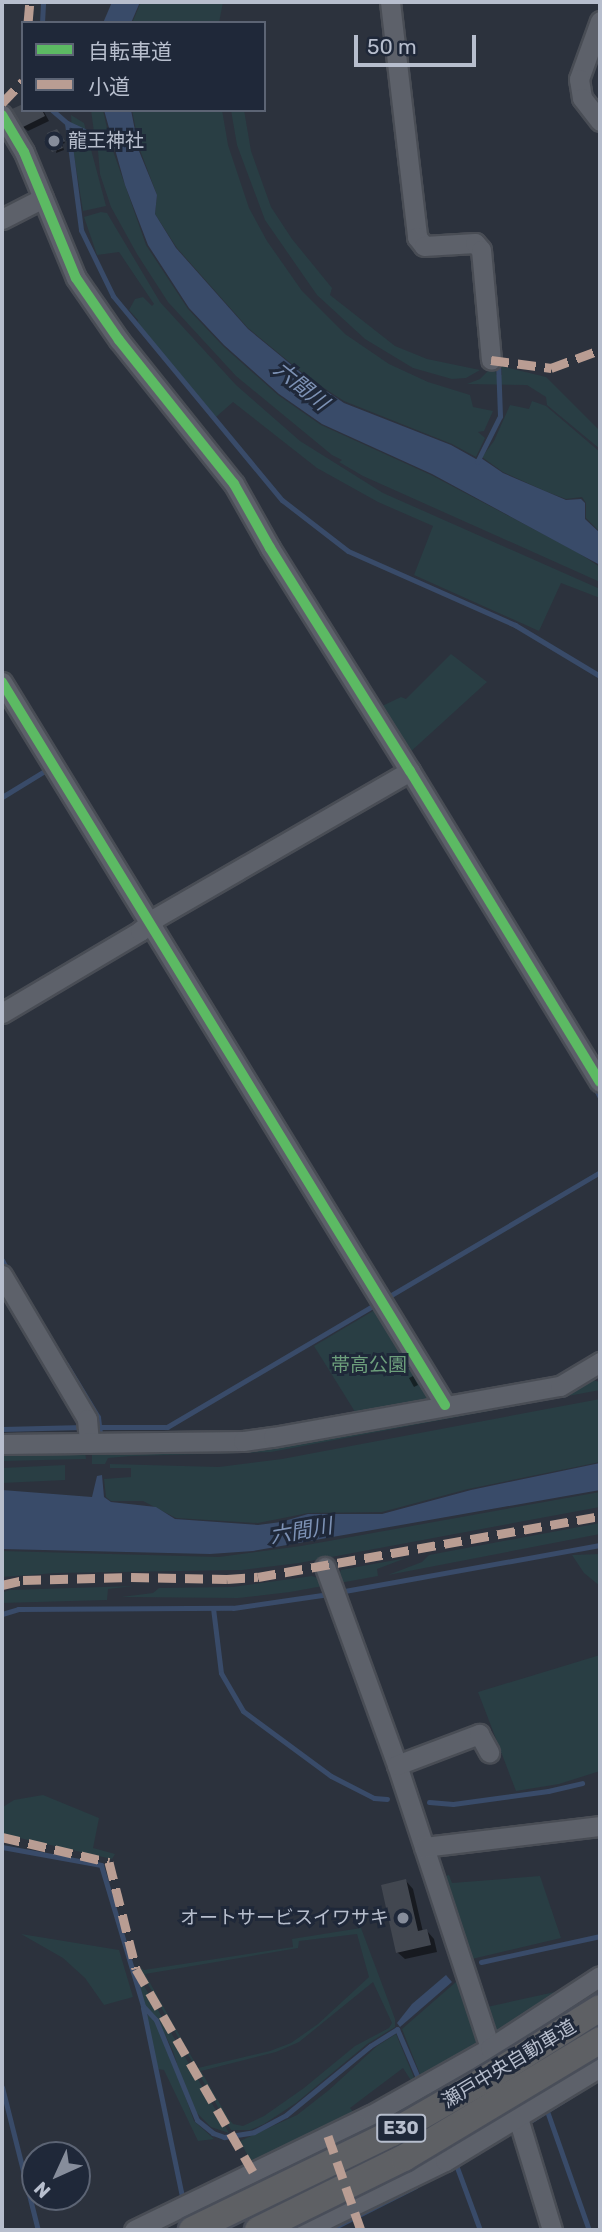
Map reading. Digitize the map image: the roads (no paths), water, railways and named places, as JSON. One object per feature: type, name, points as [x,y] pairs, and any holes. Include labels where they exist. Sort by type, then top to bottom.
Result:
[{"type":"highway","name":"瀬戸中央自動車道","points":[[192,2230],[392,2133],[486,2079],[600,2008]]},
{"type":"highway","name":"瀬戸中央自動車道","points":[[258,2230],[404,2158],[600,2040]]},
{"type":"street","points":[[390,2],[416,237],[424,246],[475,243],[481,250],[491,360]]},
{"type":"street","points":[[600,21],[579,79],[582,98],[600,121]]},
{"type":"street","points":[[2,115],[24,152],[36,200],[95,308],[221,465],[405,774],[600,1082]]},
{"type":"street","points":[[2,219],[36,200]]},
{"type":"street","points":[[2,682],[445,1405]]},
{"type":"street","points":[[2,1013],[149,923],[405,774]]},
{"type":"street","points":[[2,1275],[88,1433]]},
{"type":"street","points":[[2,1444],[88,1433],[243,1441],[560,1386],[600,1363]]},
{"type":"street","points":[[328,1574],[397,1765],[489,2049],[518,2118],[552,2230]]},
{"type":"street","points":[[397,1765],[479,1734],[489,1752]]},
{"type":"street","points":[[424,1847],[600,1826]]},
{"type":"street","points":[[134,2230],[371,2115],[489,2049],[600,1976]]},
{"type":"street","points":[[303,2230],[445,2161],[600,2067]]},
{"type":"water","points":[[112,2],[140,2],[132,21],[104,21]]},
{"type":"water","name":"六間川","points":[[105,112],[131,112],[139,151],[157,195],[155,214],[176,248],[248,329],[310,380],[344,403],[451,445],[476,459],[481,458],[503,473],[566,500],[581,499],[585,503],[585,519],[600,533],[600,565],[432,474],[322,424],[279,394],[224,345],[189,308],[148,245],[125,185]]},
{"type":"water","name":"六間川","points":[[600,1463],[600,1490],[253,1551],[210,1554],[2,1549],[2,1490],[92,1497],[97,1476],[102,1475],[104,1497],[111,1502],[156,1507],[175,1519],[258,1525],[308,1514],[382,1514],[471,1490]]},
{"type":"water","points":[[446,1975],[452,1982],[400,2027],[397,2023],[412,2004]]},
{"type":"waterway","points":[[42,21],[43,2]]},
{"type":"waterway","points":[[54,112],[67,123],[101,139],[117,141]]},
{"type":"waterway","points":[[67,123],[81,230],[113,296],[282,500],[348,551],[515,625],[600,676]]},
{"type":"waterway","points":[[477,462],[500,416],[498,361]]},
{"type":"waterway","points":[[2,797],[46,770]]},
{"type":"waterway","points":[[593,1084],[600,1097]]},
{"type":"waterway","points":[[92,1427],[167,1427],[600,1172]]},
{"type":"waterway","points":[[2,1260],[9,1273]]},
{"type":"waterway","points":[[66,1364],[98,1417],[100,1434]]},
{"type":"waterway","points":[[2,1429],[83,1427]]},
{"type":"waterway","points":[[339,1592],[600,1545]]},
{"type":"waterway","points":[[2,1614],[18,1609],[233,1608],[329,1594]]},
{"type":"waterway","points":[[213,1608],[221,1673],[243,1711],[331,1776],[374,1798],[387,1799]]},
{"type":"waterway","points":[[429,1802],[453,1804],[548,1791],[582,1783]]},
{"type":"waterway","points":[[2,1847],[101,1865],[143,2006],[156,2020],[197,2120],[213,2133],[224,2137],[254,2132],[286,2115],[370,2046],[397,2029],[419,2080]]},
{"type":"waterway","points":[[481,1962],[600,1936]]},
{"type":"waterway","points":[[143,2008],[183,2201]]},
{"type":"waterway","points":[[2,2087],[38,2230]]},
{"type":"waterway","points":[[532,2120],[577,2092]]},
{"type":"waterway","points":[[547,2111],[589,2230]]},
{"type":"waterway","points":[[455,2162],[480,2230]]},
{"type":"waterway","points":[[329,2230],[416,2186]]},
{"type":"place","name":"龍王神社","points":[[54,141]]},
{"type":"place","name":"オートサービスイワサキ","points":[[403,1918]]},
{"type":"park label","name":"帯高公園","points":[[369,1365]]}]
